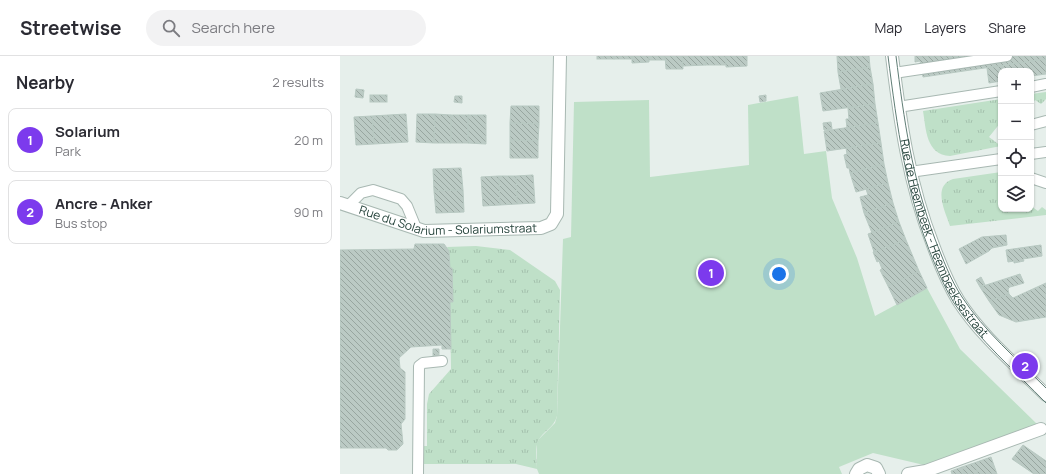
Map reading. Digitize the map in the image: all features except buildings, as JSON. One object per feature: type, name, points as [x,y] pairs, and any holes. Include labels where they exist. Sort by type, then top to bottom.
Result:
[{"type":"street","name":"Rue du Solarium - Solariumstraat","points":[[345,204],[416,228],[431,231],[541,228],[546,226],[554,219],[557,209],[560,56]]},
{"type":"street","name":"Rue de Heembeek - Heembeeksestraat","points":[[892,56],[898,107],[910,172],[927,232],[945,276],[958,300],[989,338],[1046,395]]},
{"type":"street","points":[[908,474],[926,471],[1041,430]]},
{"type":"street","points":[[856,474],[859,469],[867,465],[876,468],[879,474]]},
{"type":"lane","points":[[894,73],[1007,56]]},
{"type":"lane","points":[[1034,86],[1046,84]]},
{"type":"lane","points":[[898,107],[998,91]]},
{"type":"lane","points":[[1034,124],[1046,121]]},
{"type":"lane","points":[[1034,154],[1046,152]]},
{"type":"lane","points":[[910,172],[998,158]]},
{"type":"lane","points":[[1034,179],[1046,184]]},
{"type":"lane","points":[[345,204],[356,196],[366,191],[373,190],[400,199],[407,206],[416,228]]},
{"type":"lane","points":[[418,474],[419,366],[423,363],[442,361]]},
{"type":"green space","points":[[1046,92],[1046,99],[1041,104],[1035,100],[1034,102],[1034,94]]},
{"type":"green space","points":[[798,96],[804,154],[826,151],[832,198],[857,258],[875,316],[927,288],[960,349],[1037,424],[924,465],[873,453],[839,467],[842,474],[539,474],[537,469],[537,443],[555,423],[557,416],[563,239],[571,237],[574,102],[649,100],[650,177],[749,165],[748,105]]},
{"type":"green space","points":[[998,99],[998,126],[989,137],[998,144],[998,147],[950,156],[942,155],[936,151],[929,140],[923,111]]},
{"type":"green space","points":[[998,172],[998,212],[1034,212],[1034,208],[1038,211],[1042,207],[1046,210],[1046,215],[950,226],[943,206],[942,193],[943,187],[947,182],[953,179]]},
{"type":"green space","points":[[476,246],[510,250],[555,281],[560,290],[557,416],[551,427],[538,441],[536,451],[537,469],[516,464],[424,464],[424,446],[427,446],[427,404],[429,394],[451,369],[450,302],[453,301],[452,268],[450,268],[449,252],[447,247]]},
{"type":"tram line","points":[[888,56],[899,135],[916,212],[924,237],[941,278],[948,293],[964,317],[998,355],[1046,403]]},
{"type":"tram line","points":[[896,56],[902,103],[920,194],[947,269],[962,297],[980,321],[1046,388]]},
{"type":"place","name":"Solarium","points":[[711,273]]},
{"type":"place","name":"Ancre - Anker","points":[[1025,366]]}]
